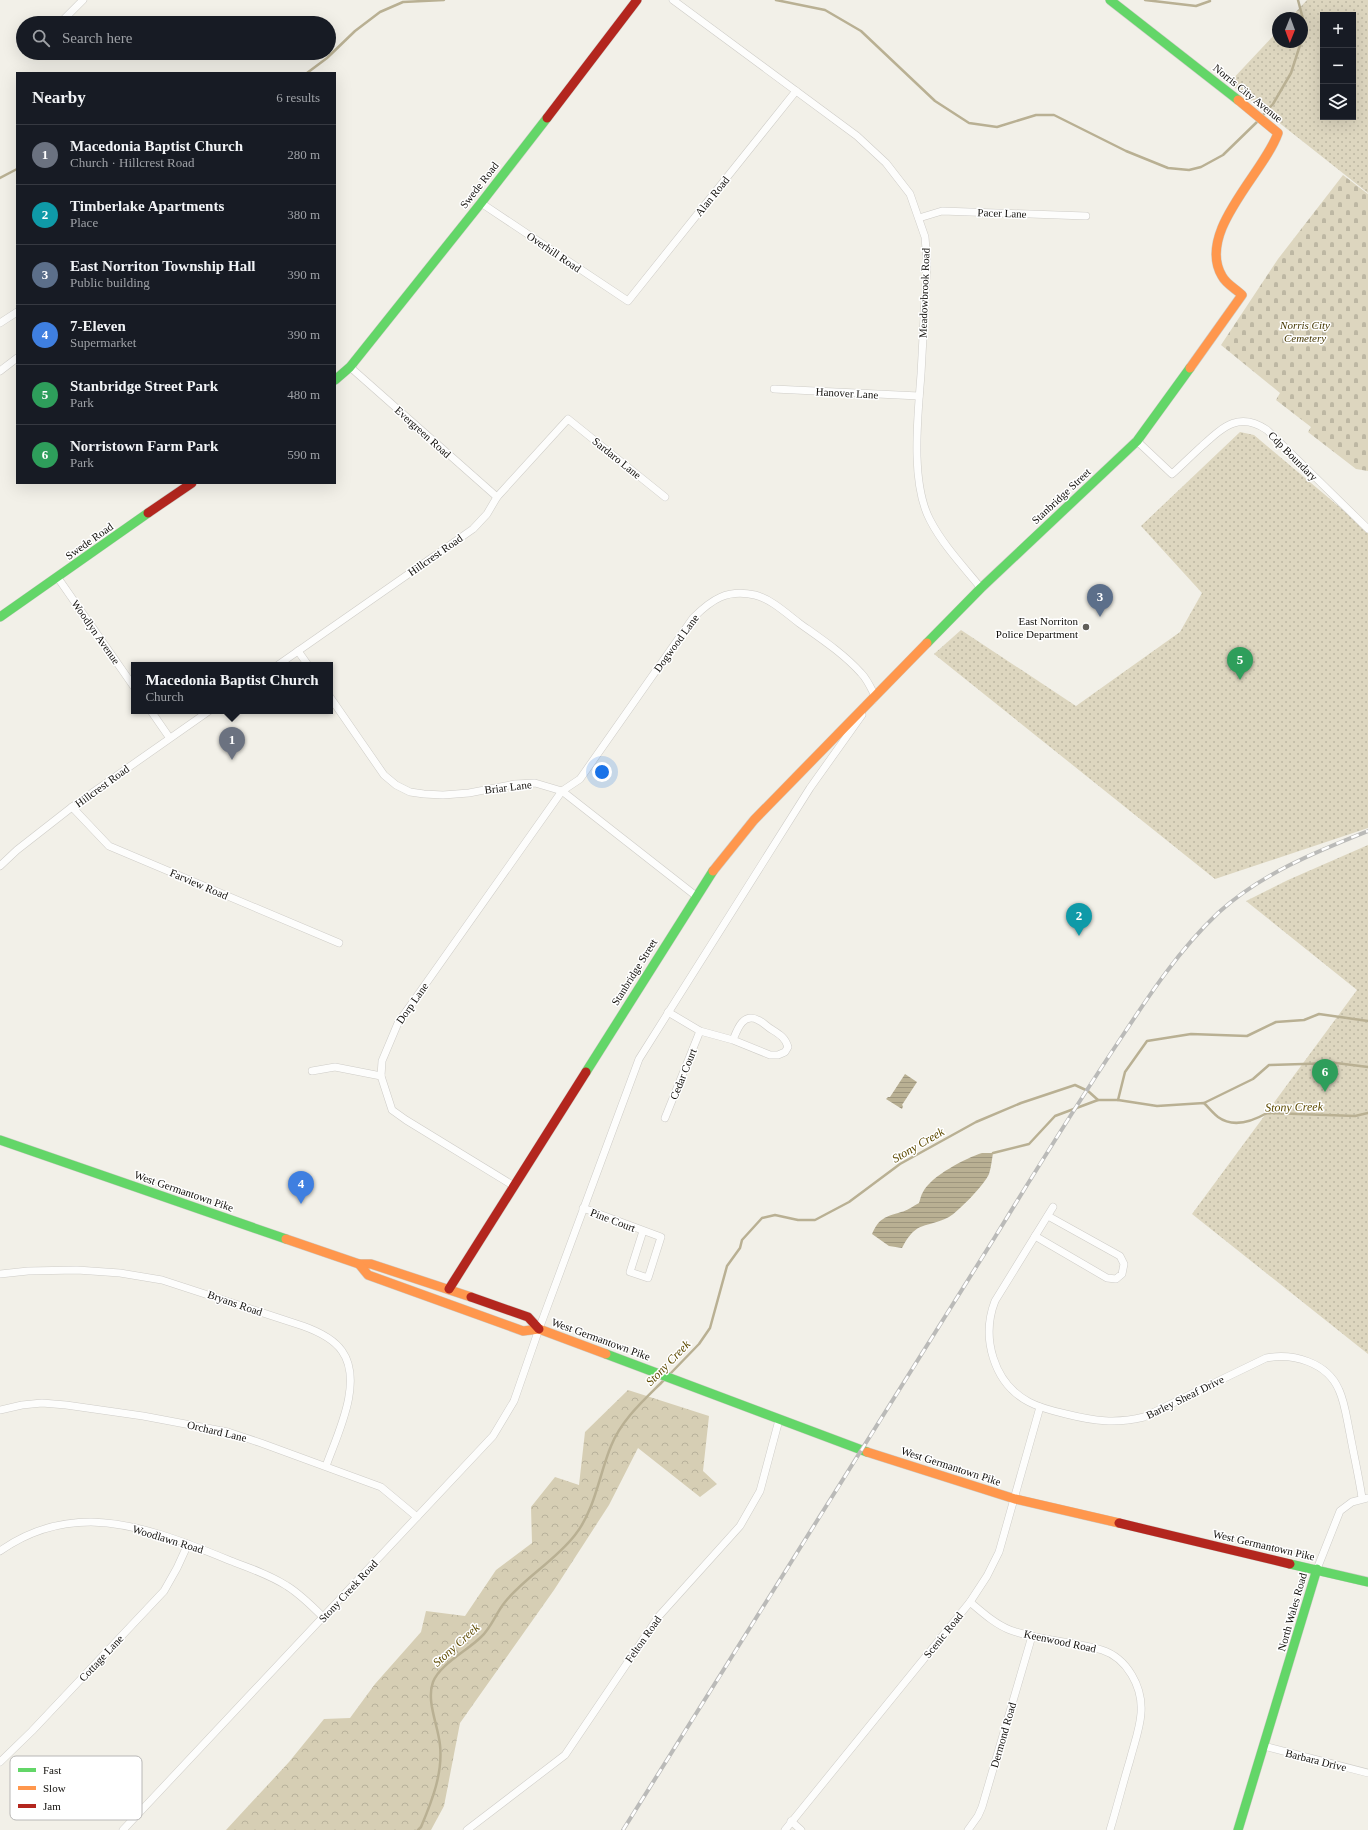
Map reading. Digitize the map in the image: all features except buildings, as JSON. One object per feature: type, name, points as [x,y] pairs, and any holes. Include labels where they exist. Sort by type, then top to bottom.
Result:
[{"type":"main road","name":"Swede Road","points":[[336,379],[350,367],[481,203],[636,0]]},
{"type":"main road","name":"Norris City Avenue","points":[[1110,0],[1257,114],[1278,133],[1271,150],[1225,220],[1214,252],[1222,275],[1242,294]]},
{"type":"main road","name":"Stanbridge Street","points":[[449,1288],[696,896],[722,858],[754,820],[981,588],[1137,441],[1242,294]]},
{"type":"main road","name":"Swede Road","points":[[0,617],[58,578],[191,484]]},
{"type":"main road","name":"West Germantown Pike","points":[[0,1140],[359,1264],[371,1264],[449,1288],[528,1318],[539,1329],[862,1450],[1015,1499],[1368,1582]]},
{"type":"main road","name":"West Germantown Pike","points":[[359,1264],[368,1275],[523,1331],[539,1329]]},
{"type":"main road","name":"North Wales Road","points":[[1238,1830],[1317,1569]]},
{"type":"street","points":[[67,16],[83,0]]},
{"type":"street","name":"Meadowbrook Road","points":[[673,0],[857,136],[886,163],[910,194],[920,218],[925,237],[927,262],[917,447],[922,499],[930,520],[950,552],[981,588]]},
{"type":"street","name":"Alan Road","points":[[628,300],[796,91]]},
{"type":"street","name":"Overhill Road","points":[[481,203],[628,300]]},
{"type":"street","name":"Pacer Lane","points":[[920,218],[942,211],[1086,216]]},
{"type":"street","points":[[0,323],[16,313]]},
{"type":"street","points":[[0,371],[16,359]]},
{"type":"street","name":"Evergreen Road","points":[[350,367],[497,497]]},
{"type":"street","name":"Hanover Lane","points":[[774,389],[919,396]]},
{"type":"street","name":"Hillcrest Road","points":[[282,662],[473,529],[487,514],[497,497],[568,419]]},
{"type":"street","name":"Sardaro Lane","points":[[568,419],[665,497]]},
{"type":"street","name":"Cdp Boundary","points":[[1137,441],[1172,474],[1223,427],[1245,421],[1260,425],[1267,430],[1368,530]]},
{"type":"street","name":"Woodlyn Avenue","points":[[58,578],[131,683]]},
{"type":"street","name":"Dogwood Lane","points":[[562,791],[580,779],[693,618],[709,602],[725,595],[756,595],[770,602],[841,655],[861,673],[875,696]]},
{"type":"street","points":[[298,651],[306,662]]},
{"type":"street","name":"Stanbridge Street","points":[[539,1329],[639,1059],[810,788],[875,696]]},
{"type":"street","name":"Briar Lane","points":[[333,701],[384,775],[396,785],[410,792],[442,795],[469,793],[515,784],[535,783],[562,791],[696,896]]},
{"type":"street","points":[[153,714],[169,737]]},
{"type":"street","name":"Hillcrest Road","points":[[0,866],[17,850],[72,807],[169,737],[204,714]]},
{"type":"street","name":"Dorp Lane","points":[[514,1186],[392,1110],[381,1076],[382,1061],[398,1023],[562,791]]},
{"type":"street","name":"Farview Road","points":[[72,807],[109,846],[339,943]]},
{"type":"street","points":[[668,1012],[700,1031],[733,1040],[770,1055],[778,1055],[785,1052],[788,1047],[786,1040],[780,1034],[758,1020],[752,1018],[744,1020],[738,1026],[733,1040]]},
{"type":"street","name":"Cedar Court","points":[[665,1118],[700,1031]]},
{"type":"street","points":[[312,1071],[335,1067],[381,1076]]},
{"type":"street","name":"Barley Sheaf Drive","points":[[1053,1207],[995,1301],[989,1321],[989,1345],[1000,1374],[1014,1391],[1028,1402],[1040,1407],[1100,1422],[1136,1419],[1144,1417],[1266,1358],[1277,1356],[1299,1358],[1308,1361],[1326,1373],[1339,1388],[1345,1412]]},
{"type":"street","name":"Pine Court","points":[[583,1208],[661,1237],[648,1278],[630,1272],[643,1231]]},
{"type":"street","points":[[1035,1236],[1107,1278],[1116,1279],[1122,1274],[1124,1264],[1120,1256],[1048,1216]]},
{"type":"street","name":"Bryans Road","points":[[0,1274],[28,1271],[77,1270],[120,1273],[162,1280],[303,1326],[320,1333],[342,1351],[348,1365],[350,1379],[350,1395],[326,1466]]},
{"type":"street","name":"Stony Creek Road","points":[[142,1810],[493,1436],[514,1401],[539,1329]]},
{"type":"street","name":"Orchard Lane","points":[[0,1410],[22,1405],[42,1403],[157,1419],[228,1432],[381,1487],[417,1517]]},
{"type":"street","name":"Scenic Road","points":[[785,1830],[970,1602],[987,1576],[999,1552],[1040,1407]]},
{"type":"street","name":"North Wales Road","points":[[1317,1569],[1340,1511],[1352,1502],[1365,1498],[1345,1412]]},
{"type":"street","name":"Felton Road","points":[[467,1830],[565,1755],[659,1616],[740,1526],[760,1491],[779,1420]]},
{"type":"street","name":"Woodlawn Road","points":[[0,1551],[15,1540],[40,1529],[67,1524],[91,1522],[120,1525],[188,1544],[262,1573],[286,1586],[323,1617]]},
{"type":"street","name":"Cottage Lane","points":[[0,1762],[32,1731],[164,1591],[188,1544]]},
{"type":"street","name":"Keenwood Road","points":[[970,1602],[988,1618],[1010,1629],[1032,1636],[1103,1651],[1118,1660],[1131,1673],[1140,1689],[1141,1712],[1138,1733],[1110,1830]]},
{"type":"street","name":"Dermond Road","points":[[968,1830],[978,1816],[982,1807],[1032,1636]]},
{"type":"street","name":"Barbara Drive","points":[[1264,1746],[1368,1773]]},
{"type":"street","name":"Stony Creek Road","points":[[123,1830],[132,1820]]},
{"type":"street","points":[[791,1821],[801,1830]]},
{"type":"green space","points":[[1307,0],[1368,0],[1368,193],[1229,83],[1272,37],[1272,48],[1308,48],[1308,12],[1296,12]]},
{"type":"green space","name":"Norris City Cemetery","points":[[1343,175],[1368,194],[1368,471],[1356,469],[1308,432],[1311,427],[1276,400],[1280,393],[1221,345],[1278,259]]},
{"type":"green space","points":[[1240,432],[1254,435],[1368,531],[1368,828],[1215,879],[934,654],[961,630],[1076,706],[1180,632],[1202,593],[1141,526]]},
{"type":"green space","points":[[1368,845],[1368,1354],[1192,1214],[1357,990],[1246,901],[1288,880]]},
{"type":"green space","points":[[628,1390],[709,1416],[703,1471],[717,1484],[700,1497],[638,1448],[609,1505],[554,1590],[460,1723],[444,1806],[431,1830],[226,1830],[289,1762],[324,1719],[350,1718],[375,1684],[421,1632],[426,1611],[465,1616],[496,1570],[532,1543],[531,1507],[555,1477],[579,1485],[585,1432]]},
{"type":"shaded area","points":[[905,1074],[917,1082],[902,1105],[902,1109],[886,1099],[890,1097]]},
{"type":"shaded area","points":[[982,1153],[993,1153],[987,1179],[965,1204],[949,1217],[917,1229],[907,1239],[902,1248],[889,1246],[872,1234],[877,1225],[883,1219],[906,1211],[919,1203],[922,1193],[927,1186],[941,1174],[958,1163]]},
{"type":"waterway","points":[[336,49],[355,31],[380,12],[403,2],[444,0]]},
{"type":"waterway","points":[[776,0],[825,10],[861,31],[935,101],[969,123],[997,127],[1036,115],[1054,115],[1126,151],[1168,168],[1189,170],[1201,167],[1223,155],[1259,120]]},
{"type":"waterway","points":[[1145,0],[1196,6],[1210,1]]},
{"type":"waterway","points":[[1298,0],[1301,12]]},
{"type":"waterway","points":[[1262,116],[1273,104],[1291,73],[1299,48]]},
{"type":"waterway","points":[[308,72],[324,60]]},
{"type":"waterway","points":[[0,178],[16,170]]},
{"type":"waterway","name":"Stony Creek","points":[[1118,1100],[1125,1072],[1147,1041],[1191,1034],[1247,1036],[1276,1022],[1304,1020],[1319,1014],[1368,1021]]},
{"type":"waterway","name":"Stony Creek","points":[[1204,1103],[1253,1079],[1269,1065],[1336,1063],[1368,1067]]},
{"type":"waterway","name":"Stony Creek","points":[[669,1375],[699,1344],[710,1328],[727,1266],[740,1248],[742,1240],[762,1218],[775,1215],[798,1220],[815,1220],[849,1202],[900,1164],[976,1122],[1021,1103],[1075,1085],[1088,1091],[1098,1100],[1118,1100],[1157,1106],[1204,1103],[1218,1117],[1236,1123],[1256,1119],[1267,1113],[1355,1116],[1368,1113]]},
{"type":"waterway","name":"Stony Creek","points":[[993,1153],[1029,1144],[1055,1116],[1098,1100]]},
{"type":"waterway","name":"Stony Creek","points":[[418,1830],[421,1827],[433,1797],[440,1766],[439,1737],[431,1697],[431,1689],[436,1675],[441,1669],[481,1637],[488,1629],[502,1606],[513,1593],[558,1553],[575,1535],[582,1525],[592,1504],[611,1446],[621,1427],[634,1410],[664,1380]]},
{"type":"railway","points":[[623,1830],[1057,1137],[1154,989],[1190,942],[1218,913],[1235,899],[1270,875],[1289,865],[1368,831]]},
{"type":"traffic: fast","points":[[1110,0],[1238,100]]},
{"type":"traffic: fast","points":[[336,379],[350,367],[547,118]]},
{"type":"traffic: fast","points":[[927,643],[981,588],[1137,441],[1190,368]]},
{"type":"traffic: fast","points":[[0,617],[148,513]]},
{"type":"traffic: fast","points":[[586,1072],[713,871]]},
{"type":"traffic: fast","points":[[0,1140],[286,1239]]},
{"type":"traffic: fast","points":[[606,1354],[867,1452]]},
{"type":"traffic: fast","points":[[1290,1564],[1368,1582]]},
{"type":"traffic: fast","points":[[1238,1830],[1317,1569]]},
{"type":"traffic: slow","points":[[1190,368],[1242,295],[1222,276],[1216,259],[1218,241],[1225,222],[1235,203],[1271,149],[1278,133],[1238,100]]},
{"type":"traffic: slow","points":[[713,871],[754,820],[927,643]]},
{"type":"traffic: slow","points":[[286,1239],[359,1264],[371,1264],[471,1297]]},
{"type":"traffic: slow","points":[[359,1264],[368,1275],[523,1331],[539,1329],[606,1354]]},
{"type":"traffic: slow","points":[[867,1452],[1015,1499],[1119,1523]]},
{"type":"traffic: jam","points":[[547,118],[637,0]]},
{"type":"traffic: jam","points":[[148,513],[191,484]]},
{"type":"traffic: jam","points":[[449,1289],[586,1072]]},
{"type":"traffic: jam","points":[[471,1297],[528,1317],[539,1329]]},
{"type":"traffic: jam","points":[[1119,1523],[1290,1564]]},
{"type":"place","name":"East Norriton Township Hall","points":[[1100,617]]},
{"type":"place","name":"East Norriton Police Department","points":[[1086,627]]},
{"type":"place","name":"Stanbridge Street Park","points":[[1240,680]]},
{"type":"place","name":"Macedonia Baptist Church","points":[[232,760]]},
{"type":"place","name":"Timberlake Apartments","points":[[1079,936]]},
{"type":"place","name":"Norristown Farm Park","points":[[1325,1092]]},
{"type":"place","name":"7-Eleven","points":[[301,1204]]}]
